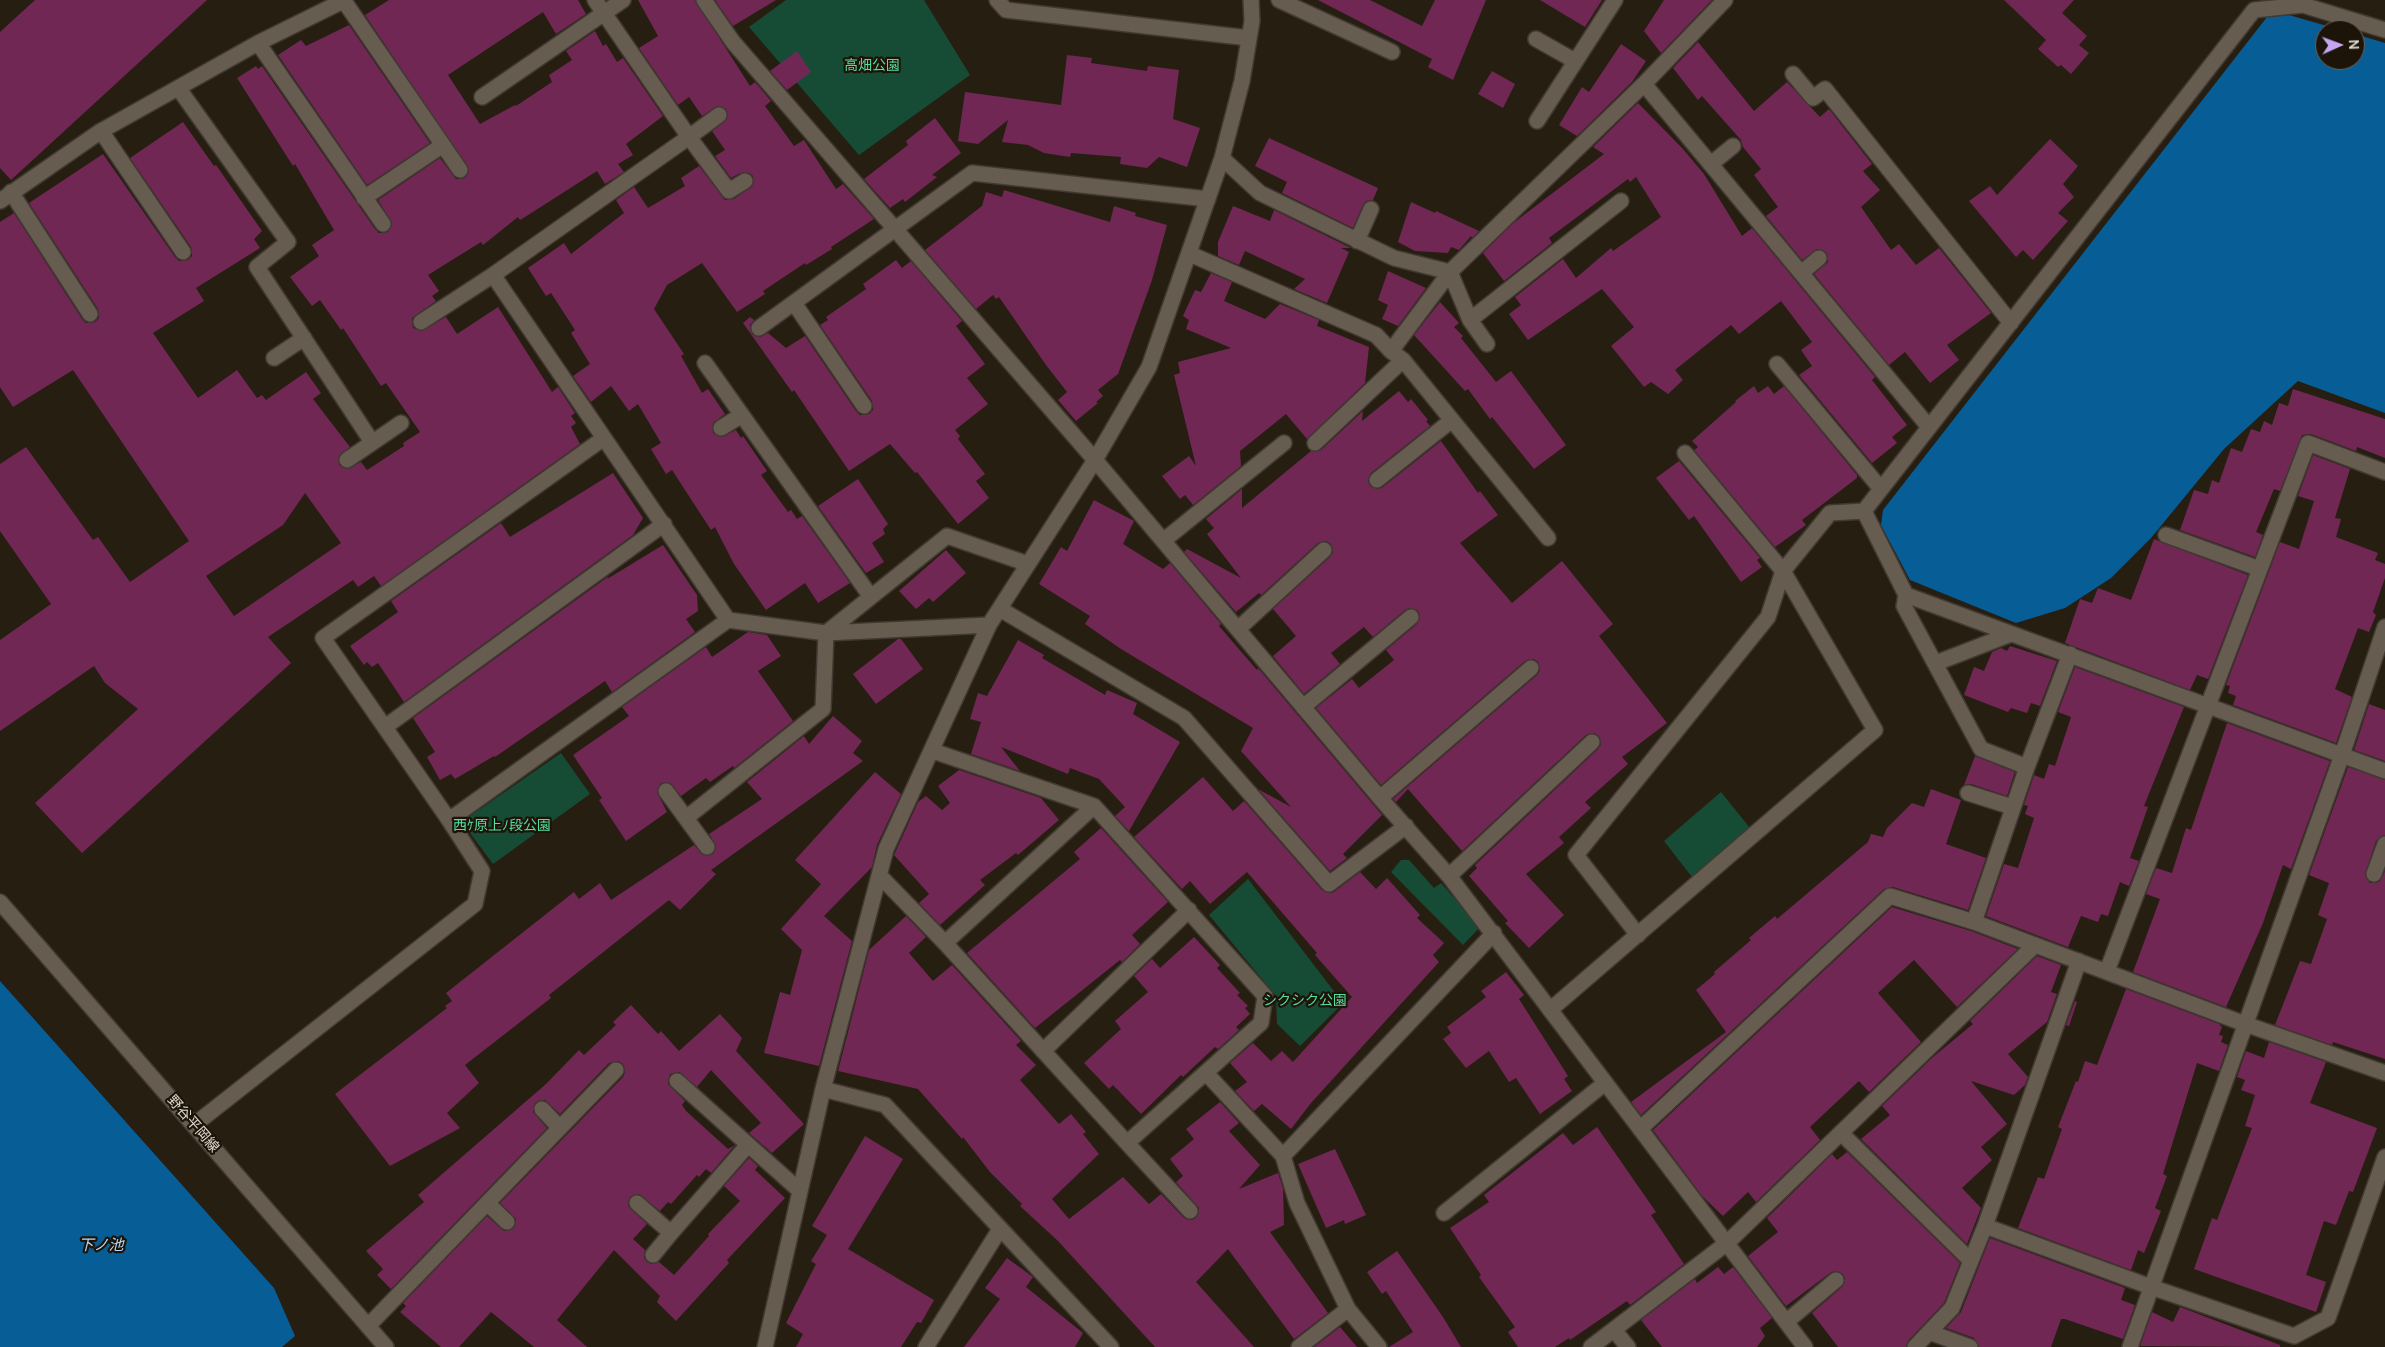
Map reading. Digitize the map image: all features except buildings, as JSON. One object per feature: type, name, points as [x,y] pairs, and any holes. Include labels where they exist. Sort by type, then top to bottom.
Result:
[{"type":"street","points":[[90,314],[6,196],[101,131],[179,89],[258,43],[344,0],[460,170]]},
{"type":"street","points":[[595,0],[728,191],[745,181]]},
{"type":"street","points":[[482,97],[624,0]]},
{"type":"street","points":[[704,0],[733,42],[1095,460],[1380,798],[1449,876],[1806,1347]]},
{"type":"street","points":[[997,0],[1006,10],[1249,38]]},
{"type":"street","points":[[765,1347],[823,1089],[886,850],[933,751],[989,625],[1095,460],[1150,367],[1222,158],[1242,81],[1252,21],[1251,0]]},
{"type":"street","points":[[1279,0],[1392,52]]},
{"type":"street","points":[[1537,121],[1615,0]]},
{"type":"street","points":[[1315,443],[1397,356],[1450,272],[1644,84],[1725,0]]},
{"type":"street","points":[[1638,935],[1576,855],[1768,617],[1783,571],[1830,513],[1864,511],[2011,323],[2251,5],[2303,5],[2385,30]]},
{"type":"street","points":[[1536,39],[1575,61]]},
{"type":"street","points":[[258,43],[383,224]]},
{"type":"street","points":[[1792,74],[1813,98],[1825,89],[2011,323]]},
{"type":"street","points":[[1644,84],[1929,427]]},
{"type":"street","points":[[179,89],[288,242],[257,267],[372,442]]},
{"type":"street","points":[[420,322],[493,275],[719,115]]},
{"type":"street","points":[[101,131],[183,252]]},
{"type":"street","points":[[364,198],[443,145]]},
{"type":"street","points":[[1711,164],[1733,146]]},
{"type":"street","points":[[1222,158],[1260,193],[1394,258],[1450,272]]},
{"type":"street","points":[[759,328],[895,231],[972,173],[1208,199]]},
{"type":"street","points":[[1470,320],[1621,201]]},
{"type":"street","points":[[1357,241],[1370,209]]},
{"type":"street","points":[[1190,254],[1376,335],[1397,356],[1452,420],[1548,538]]},
{"type":"street","points":[[1801,273],[1819,258]]},
{"type":"street","points":[[1450,272],[1470,320],[1487,344]]},
{"type":"street","points":[[493,275],[728,620]]},
{"type":"street","points":[[794,303],[864,406]]},
{"type":"street","points":[[274,358],[304,338]]},
{"type":"street","points":[[705,364],[871,597]]},
{"type":"street","points":[[1777,364],[1881,489]]},
{"type":"street","points":[[721,428],[742,415]]},
{"type":"street","points":[[1377,480],[1452,420]]},
{"type":"street","points":[[347,460],[401,423]]},
{"type":"street","points":[[194,1125],[475,904],[482,871],[386,726],[323,638],[604,438]]},
{"type":"street","points":[[1163,541],[1284,443]]},
{"type":"street","points":[[2107,971],[2308,443],[2385,472]]},
{"type":"street","points":[[1550,1010],[1875,730],[1783,571],[1685,453]]},
{"type":"street","points":[[1864,511],[1906,594],[1904,606],[1982,749],[2026,767]]},
{"type":"street","points":[[386,726],[664,524]]},
{"type":"street","points":[[2166,534],[2260,569]]},
{"type":"street","points":[[686,818],[823,709],[826,633],[947,536],[1028,564]]},
{"type":"street","points":[[1238,629],[1324,550]]},
{"type":"street","points":[[1906,594],[2385,771]]},
{"type":"street","points":[[1000,609],[1184,718],[1329,884],[1406,826]]},
{"type":"street","points":[[1303,707],[1411,617]]},
{"type":"street","points":[[449,820],[728,620],[826,633],[989,625]]},
{"type":"street","points":[[2130,1347],[2342,755],[2385,627]]},
{"type":"street","points":[[1936,663],[2011,634]]},
{"type":"street","points":[[1974,922],[2026,767],[2070,654]]},
{"type":"street","points":[[1380,798],[1531,668]]},
{"type":"street","points":[[1449,876],[1592,742]]},
{"type":"street","points":[[933,751],[1094,806],[1265,996],[1261,1023],[1127,1143]]},
{"type":"street","points":[[666,791],[707,847]]},
{"type":"street","points":[[1968,793],[2012,807]]},
{"type":"street","points":[[944,943],[1094,806]]},
{"type":"street","points":[[2374,874],[2385,844]]},
{"type":"street","points":[[880,876],[1190,1211]]},
{"type":"street","points":[[1640,1128],[1890,896],[1974,922],[2245,1024],[2385,1073]]},
{"type":"street","name":"野谷平岡線","points":[[0,902],[386,1347]]},
{"type":"street","points":[[1043,1051],[1189,910]]},
{"type":"street","points":[[1283,1156],[1494,933]]},
{"type":"street","points":[[1591,1347],[1727,1243],[2035,945]]},
{"type":"street","points":[[1915,1347],[1952,1308],[1985,1226],[2079,961]]},
{"type":"street","points":[[368,1326],[616,1070]]},
{"type":"street","points":[[1206,1073],[1283,1156],[1297,1203],[1348,1309],[1379,1347]]},
{"type":"street","points":[[677,1081],[747,1146],[800,1191]]},
{"type":"street","points":[[1444,1213],[1605,1083]]},
{"type":"street","points":[[823,1089],[885,1105],[1111,1347]]},
{"type":"street","points":[[542,1109],[560,1128]]},
{"type":"street","points":[[1841,1133],[1971,1261]]},
{"type":"street","points":[[653,1255],[747,1146]]},
{"type":"street","points":[[1985,1226],[2151,1287],[2294,1336],[2328,1318],[2385,1157]]},
{"type":"street","points":[[487,1203],[507,1222]]},
{"type":"street","points":[[637,1203],[671,1233]]},
{"type":"street","points":[[926,1347],[1000,1229]]},
{"type":"street","points":[[1786,1322],[1836,1280]]},
{"type":"street","points":[[1299,1347],[1348,1309]]},
{"type":"street","points":[[1614,1330],[1628,1347]]},
{"type":"street","points":[[1929,1332],[1970,1347]]},
{"type":"green space","name":"高畑公園","points":[[786,0],[924,0],[970,75],[859,155],[749,27]]},
{"type":"green space","name":"西ｹ原上ﾉ段公園","points":[[561,753],[590,794],[493,864],[470,833],[470,816]]},
{"type":"green space","points":[[1721,792],[1750,828],[1692,877],[1664,841]]},
{"type":"green space","points":[[1401,860],[1409,860],[1434,888],[1441,883],[1480,927],[1463,945],[1391,872]]},
{"type":"green space","name":"シクシク公園","points":[[1248,879],[1343,1003],[1300,1046],[1277,1024],[1276,996],[1209,915]]},
{"type":"water","points":[[2289,15],[2315,22],[2315,70],[2365,70],[2365,37],[2385,43],[2385,413],[2298,381],[2224,449],[2151,538],[2111,578],[2065,608],[2016,623],[1910,580],[1881,525],[1883,510],[2267,17]]},
{"type":"water","name":"下ノ池","points":[[0,981],[274,1288],[295,1336],[282,1347],[0,1347]]}]
